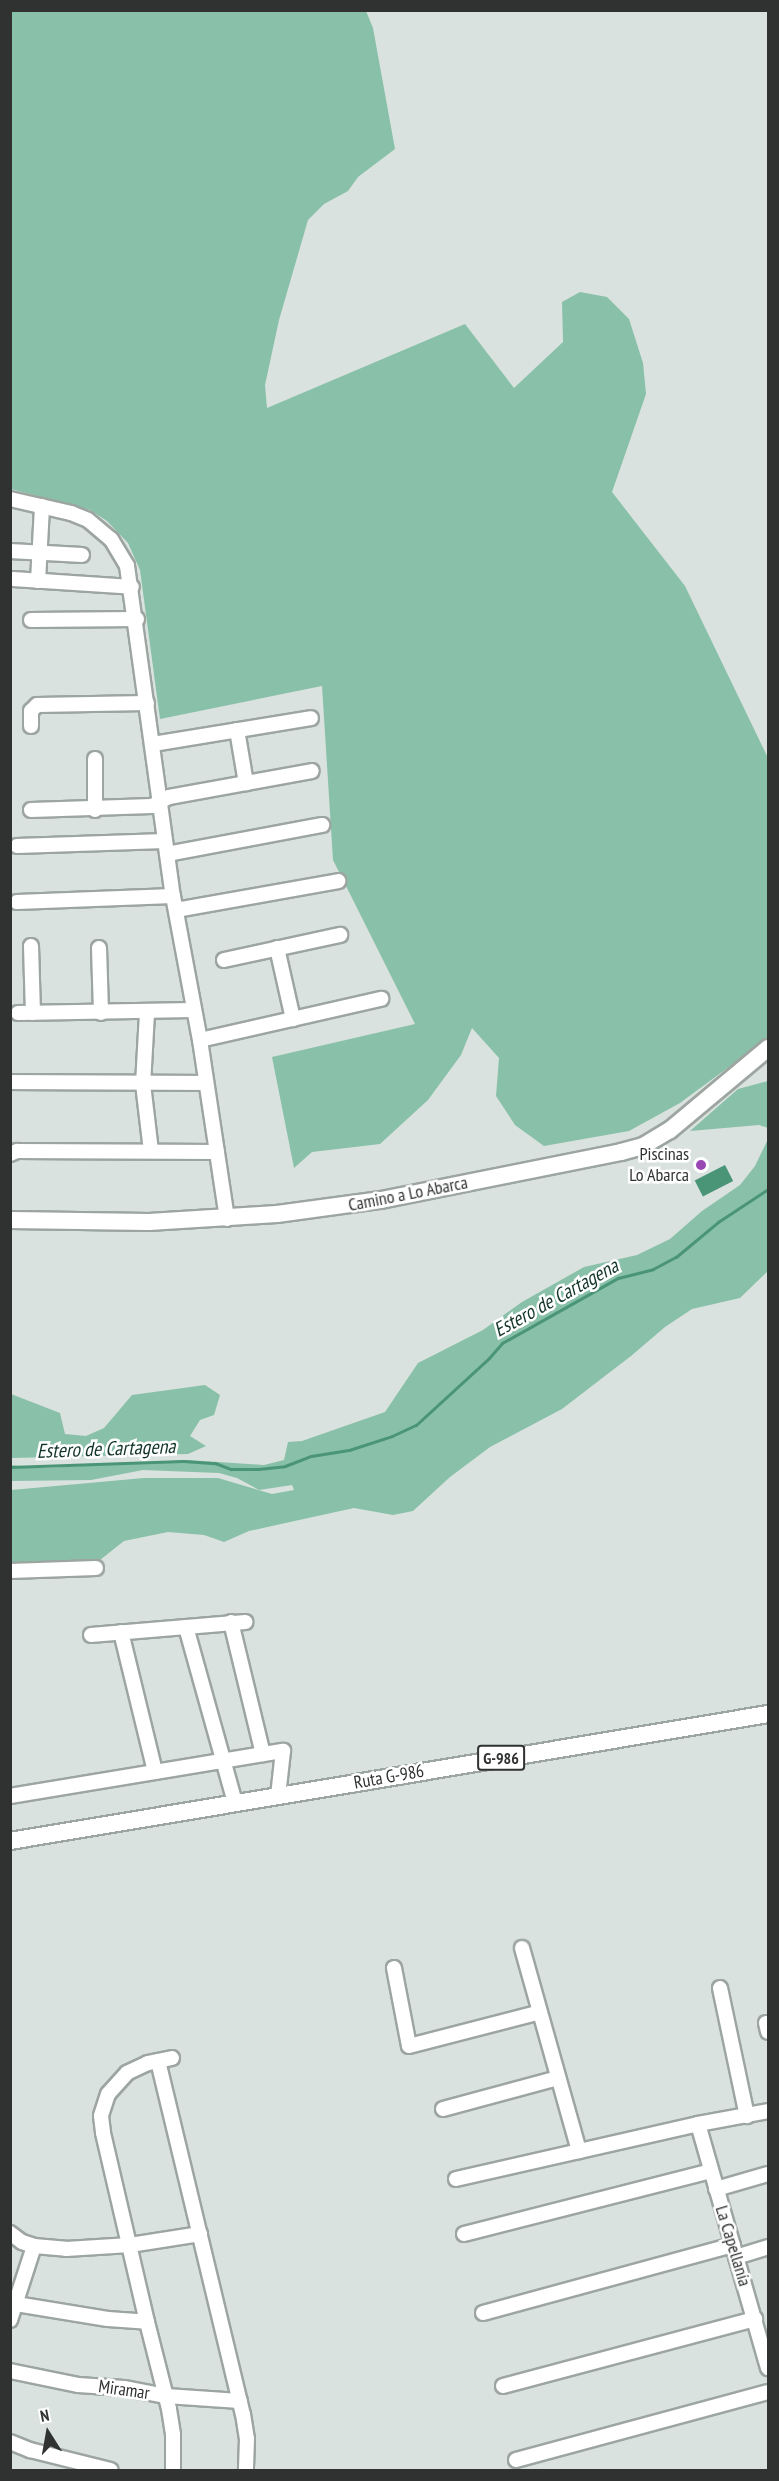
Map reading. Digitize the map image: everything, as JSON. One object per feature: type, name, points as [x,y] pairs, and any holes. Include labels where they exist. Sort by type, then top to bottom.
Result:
[{"type":"main road","name":"Camino a Lo Abarca","points":[[10,1220],[150,1222],[227,1219],[381,1200],[632,1149],[670,1130],[768,1048]]},
{"type":"main road","name":"Ruta G-986","points":[[10,1841],[768,1714]]},
{"type":"street","points":[[10,499],[80,516],[104,531],[123,556],[132,587],[174,903],[200,1040],[227,1219]]},
{"type":"street","points":[[38,581],[42,506]]},
{"type":"street","points":[[10,551],[82,555]]},
{"type":"street","points":[[13,579],[132,587]]},
{"type":"street","points":[[30,620],[137,619]]},
{"type":"street","points":[[31,726],[32,709],[37,705],[147,703]]},
{"type":"street","points":[[153,744],[310,718]]},
{"type":"street","points":[[237,730],[246,783]]},
{"type":"street","points":[[95,810],[96,759]]},
{"type":"street","points":[[31,810],[95,810],[152,806],[169,797],[312,771]]},
{"type":"street","points":[[17,846],[166,847],[322,825]]},
{"type":"street","points":[[17,902],[174,903],[338,881]]},
{"type":"street","points":[[224,960],[340,935]]},
{"type":"street","points":[[31,946],[33,1012]]},
{"type":"street","points":[[99,948],[101,1013]]},
{"type":"street","points":[[277,948],[293,1019]]},
{"type":"street","points":[[200,1040],[381,999]]},
{"type":"street","points":[[18,1013],[147,1013],[194,1010]]},
{"type":"street","points":[[147,1013],[143,1084],[151,1151]]},
{"type":"street","points":[[10,1082],[206,1083]]},
{"type":"street","points":[[10,1154],[17,1151],[217,1152]]},
{"type":"street","points":[[10,1571],[96,1568]]},
{"type":"street","points":[[91,1635],[238,1622],[263,1754]]},
{"type":"street","points":[[186,1627],[235,1803]]},
{"type":"street","points":[[121,1632],[155,1772]]},
{"type":"street","points":[[10,1797],[283,1751],[278,1796]]},
{"type":"street","points":[[522,1948],[579,2151]]},
{"type":"street","points":[[394,1968],[409,2046],[540,2012]]},
{"type":"street","points":[[720,1988],[758,2114]]},
{"type":"street","points":[[172,2058],[141,2065],[120,2078],[108,2094],[102,2108],[103,2133],[166,2396],[173,2435],[172,2470]]},
{"type":"street","points":[[158,2061],[240,2401],[247,2439],[246,2470]]},
{"type":"street","points":[[443,2109],[558,2078]]},
{"type":"street","points":[[456,2179],[698,2124],[758,2114],[768,2103]]},
{"type":"street","name":"La Capellanía","points":[[698,2124],[755,2319],[764,2337],[768,2368]]},
{"type":"street","points":[[465,2234],[711,2171]]},
{"type":"street","points":[[716,2189],[768,2174]]},
{"type":"street","points":[[10,2233],[22,2242],[34,2246],[66,2249],[130,2246],[200,2234]]},
{"type":"street","points":[[10,2320],[34,2246]]},
{"type":"street","points":[[483,2313],[735,2251],[768,2247]]},
{"type":"street","points":[[13,2305],[147,2322]]},
{"type":"street","points":[[503,2386],[755,2319]]},
{"type":"street","name":"Miramar","points":[[10,2371],[78,2385],[124,2388],[166,2396],[240,2401]]},
{"type":"street","points":[[516,2460],[768,2392]]},
{"type":"street","points":[[10,2442],[111,2470]]},
{"type":"shaded area","points":[[10,11],[366,11],[373,28],[395,149],[358,177],[348,191],[324,204],[308,220],[279,320],[265,385],[267,408],[465,324],[514,388],[563,342],[562,302],[580,292],[607,297],[629,319],[643,363],[646,394],[612,492],[685,586],[768,758],[768,1038],[680,1103],[629,1131],[544,1146],[515,1125],[496,1096],[499,1058],[472,1028],[461,1055],[428,1100],[380,1144],[312,1152],[294,1168],[272,1057],[415,1024],[333,860],[322,686],[160,719],[140,570],[128,543],[107,521],[90,510],[11,489]]},
{"type":"shaded area","points":[[768,1081],[768,1128],[759,1125],[690,1131],[738,1089]]},
{"type":"shaded area","points":[[768,1139],[768,1271],[740,1298],[692,1309],[665,1327],[562,1409],[490,1447],[450,1477],[413,1511],[393,1515],[354,1508],[249,1531],[224,1542],[204,1535],[168,1532],[124,1541],[100,1560],[86,1564],[11,1565],[11,1490],[144,1478],[218,1478],[272,1494],[294,1490],[292,1485],[259,1490],[237,1478],[219,1473],[143,1470],[91,1480],[11,1481],[10,1465],[45,1468],[188,1460],[264,1465],[284,1460],[288,1442],[302,1441],[385,1412],[418,1363],[483,1330],[522,1302],[584,1267],[637,1255],[670,1239],[702,1211],[740,1185],[755,1166]]},
{"type":"shaded area","points":[[725,1165],[733,1181],[703,1196],[695,1180]]},
{"type":"shaded area","points":[[205,1385],[220,1395],[214,1415],[200,1420],[190,1436],[206,1446],[188,1454],[11,1458],[11,1394],[60,1413],[65,1434],[86,1436],[104,1428],[132,1395]]},
{"type":"waterway","name":"Estero de Cartagena","points":[[10,1467],[183,1461],[215,1463],[231,1469],[258,1469],[285,1466],[311,1456],[349,1450],[392,1436],[416,1425],[489,1358],[502,1343],[618,1278],[653,1269],[676,1257],[718,1222],[768,1189]]},
{"type":"place","name":"Piscinas Lo Abarca","points":[[701,1165]]}]
